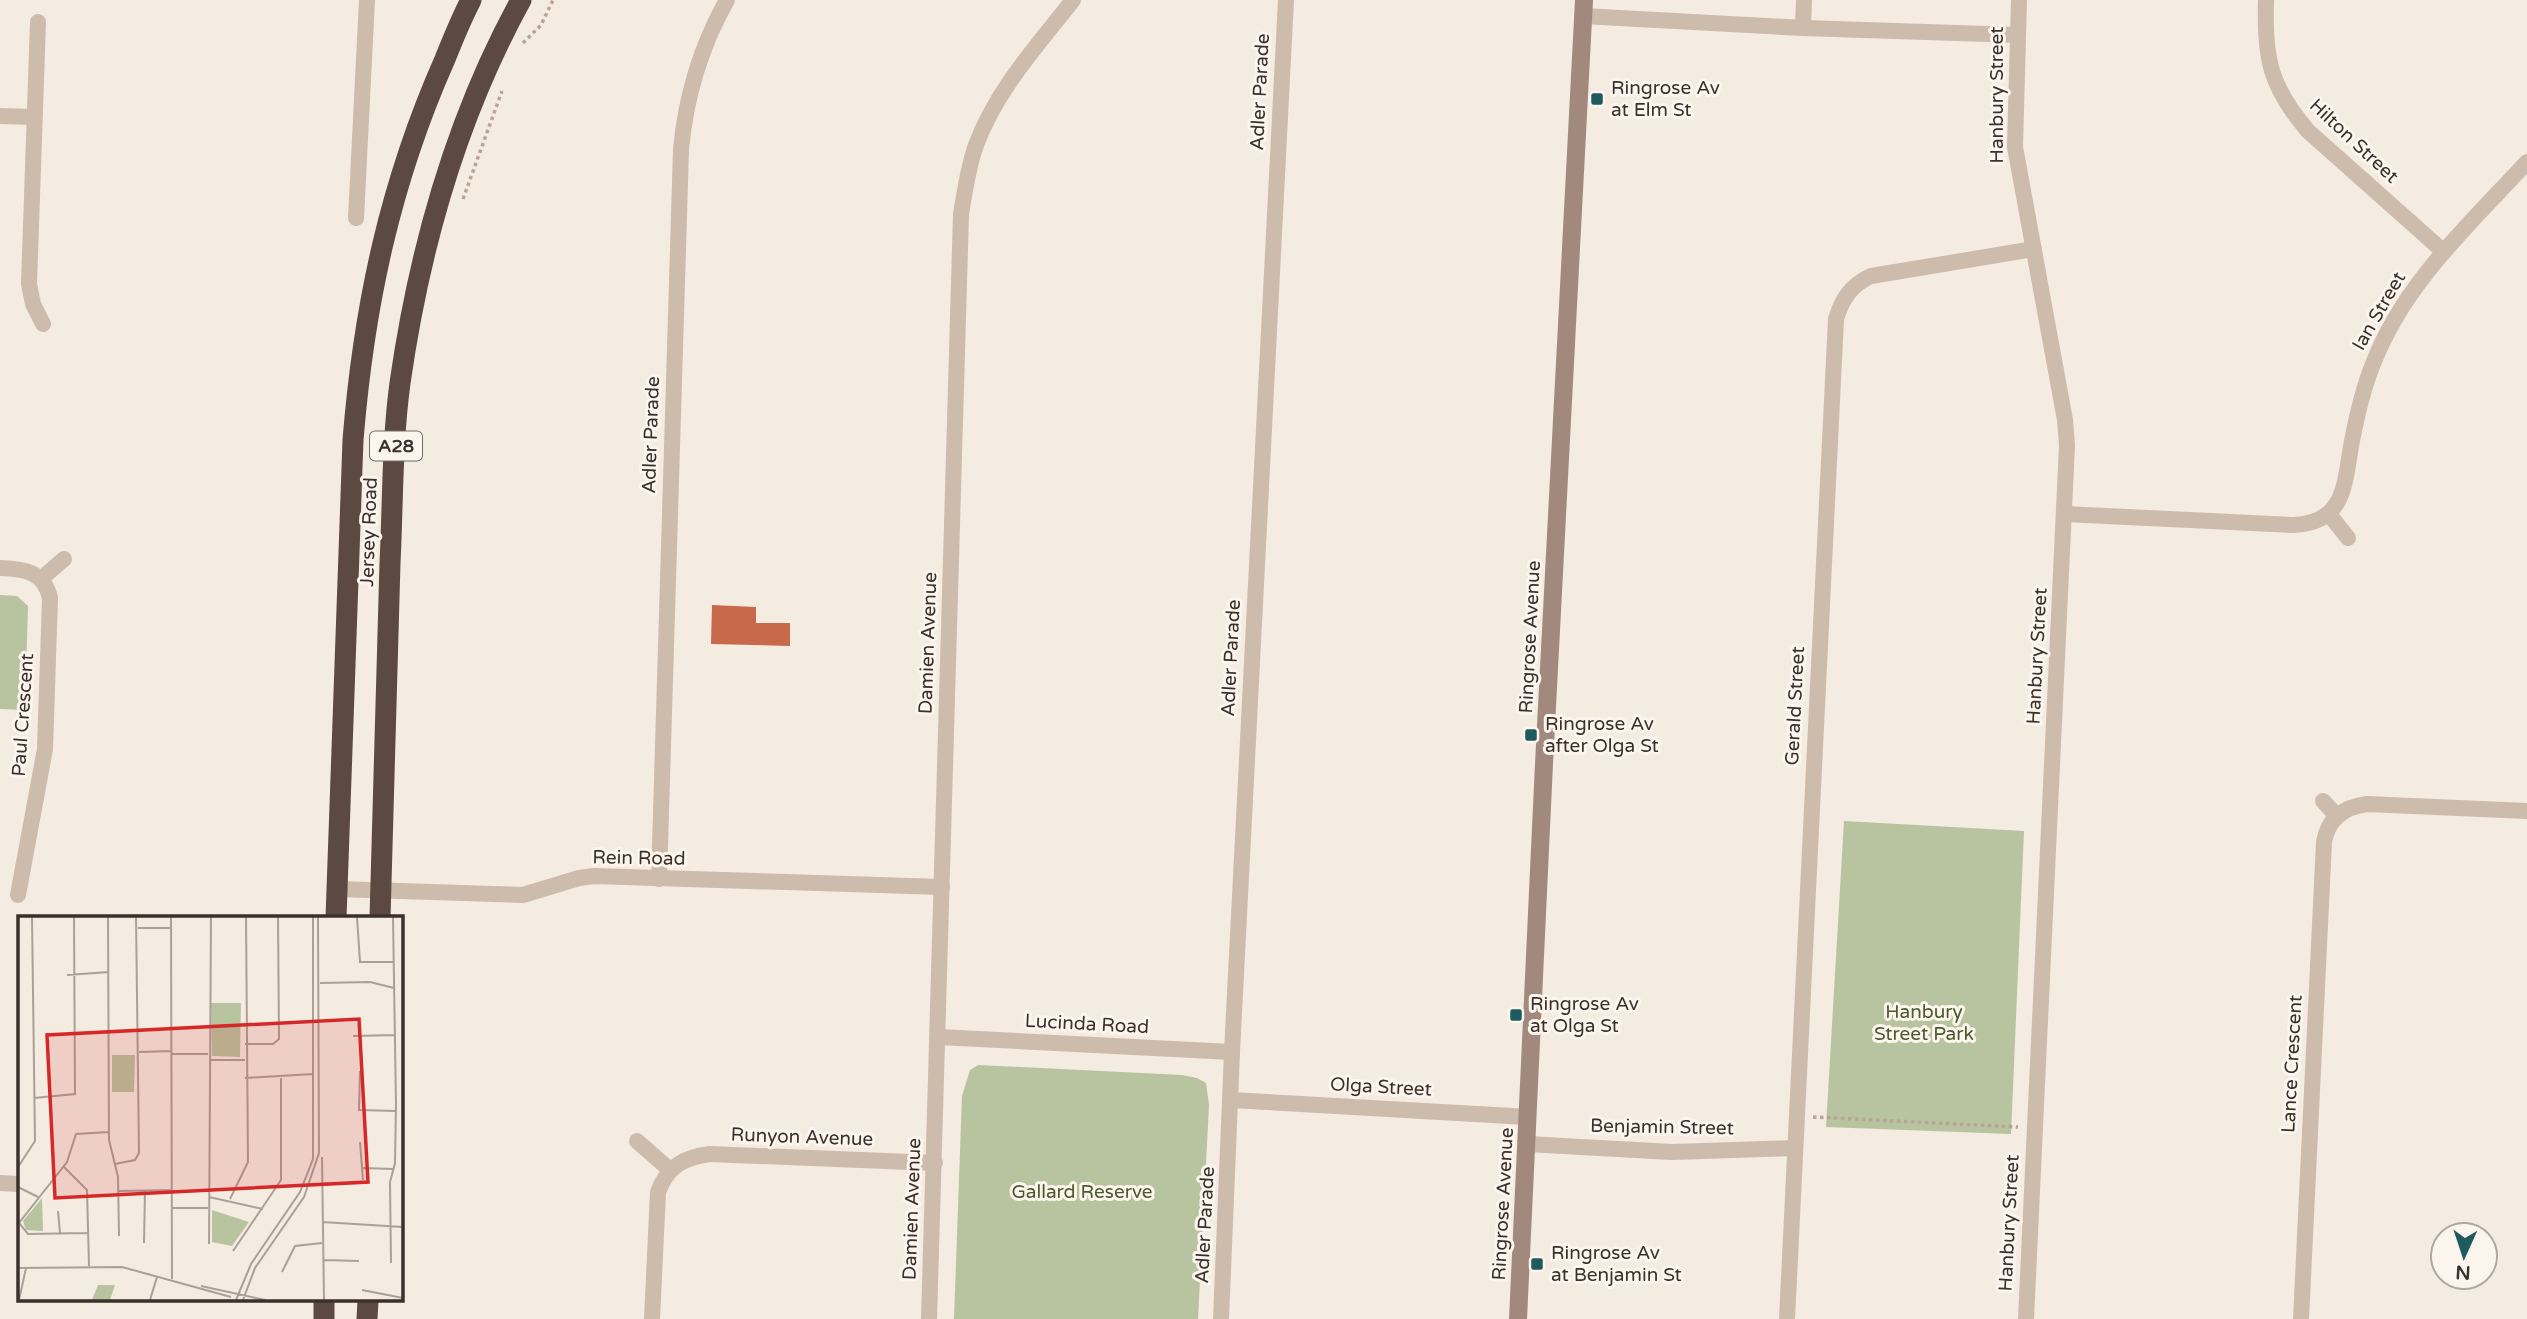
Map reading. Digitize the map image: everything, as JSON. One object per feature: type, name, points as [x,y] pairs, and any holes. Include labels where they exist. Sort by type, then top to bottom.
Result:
[{"type":"highway","name":"Jersey Road","points":[[336,916],[353,440],[358,368],[368,306],[401,172],[427,99],[471,0]]},
{"type":"highway","name":"Jersey Road","points":[[380,916],[393,502],[401,375],[421,274],[445,178],[480,86],[521,0]]},
{"type":"street","points":[[356,218],[367,0]]},
{"type":"street","name":"Adler Parade","points":[[659,879],[681,149],[684,121],[698,66],[710,33],[727,0]]},
{"type":"street","name":"Damien Avenue","points":[[929,1319],[961,214],[975,148],[991,110],[1009,81],[1073,0]]},
{"type":"street","name":"Adler Parade","points":[[1221,1319],[1232,1052],[1286,0]]},
{"type":"street","points":[[1803,28],[1804,0]]},
{"type":"street","name":"Hanbury Street","points":[[2019,0],[2015,147],[2065,420],[2065,514],[2026,1319]]},
{"type":"street","name":"Hilton Street","points":[[2266,0],[2267,51],[2272,75],[2295,116],[2308,131],[2444,252]]},
{"type":"street","points":[[1583,8],[1803,28],[2018,35]]},
{"type":"street","name":"Ringrose Avenue","points":[[1518,1319],[1583,8]]},
{"type":"street","points":[[38,22],[29,284],[33,304],[43,324]]},
{"type":"street","points":[[0,116],[34,117]]},
{"type":"street","name":"Ian Street","points":[[2329,514],[2343,492],[2355,425],[2372,364],[2393,321],[2414,287],[2527,162]]},
{"type":"street","name":"Gerald Street","points":[[1787,1319],[1836,319],[1849,290],[1859,281],[1871,276],[2034,249]]},
{"type":"street","points":[[2065,514],[2292,525],[2314,523],[2329,514],[2348,538]]},
{"type":"street","points":[[0,568],[28,570],[41,579],[64,559]]},
{"type":"street","name":"Paul Crescent","points":[[18,895],[45,749],[50,604],[47,587],[41,579]]},
{"type":"street","points":[[2323,801],[2337,816],[2367,804],[2527,811]]},
{"type":"street","name":"Lance Crescent","points":[[2301,1319],[2324,842],[2328,827],[2337,816]]},
{"type":"street","name":"Rein Road","points":[[337,888],[523,895],[579,878],[943,887]]},
{"type":"street","name":"Lucinda Road","points":[[939,1037],[1232,1052]]},
{"type":"street","name":"Olga Street","points":[[1231,1100],[1528,1117]]},
{"type":"street","points":[[637,1141],[670,1170],[662,1182],[656,1203],[652,1319]]},
{"type":"street","name":"Benjamin Street","points":[[1527,1144],[1672,1152],[1795,1148]]},
{"type":"street","name":"Runyon Avenue","points":[[670,1170],[689,1158],[710,1154],[935,1163]]},
{"type":"street","points":[[0,1183],[18,1184]]},
{"type":"path","points":[[518,49],[541,25],[553,0]]},
{"type":"path","points":[[463,201],[504,87]]},
{"type":"path","points":[[402,939],[404,892]]},
{"type":"path","points":[[1797,1116],[2035,1128]]},
{"type":"green space","points":[[0,595],[17,596],[28,606],[25,710],[0,709]]},
{"type":"green space","name":"Hanbury Street Park","points":[[1844,821],[2024,831],[2011,1134],[1826,1127]]},
{"type":"green space","name":"Gallard Reserve","points":[[978,1065],[1182,1075],[1206,1083],[1209,1105],[1198,1319],[954,1319],[962,1096],[970,1070]]},
{"type":"building","points":[[712,605],[756,607],[756,623],[790,623],[790,646],[711,644]]},
{"type":"place","name":"Ringrose Av at Elm St","points":[[1597,99]]},
{"type":"place","name":"Ringrose Av after Olga St","points":[[1531,735]]},
{"type":"place","name":"Ringrose Av at Olga St","points":[[1516,1015]]},
{"type":"place","name":"Ringrose Av at Benjamin St","points":[[1537,1264]]}]
